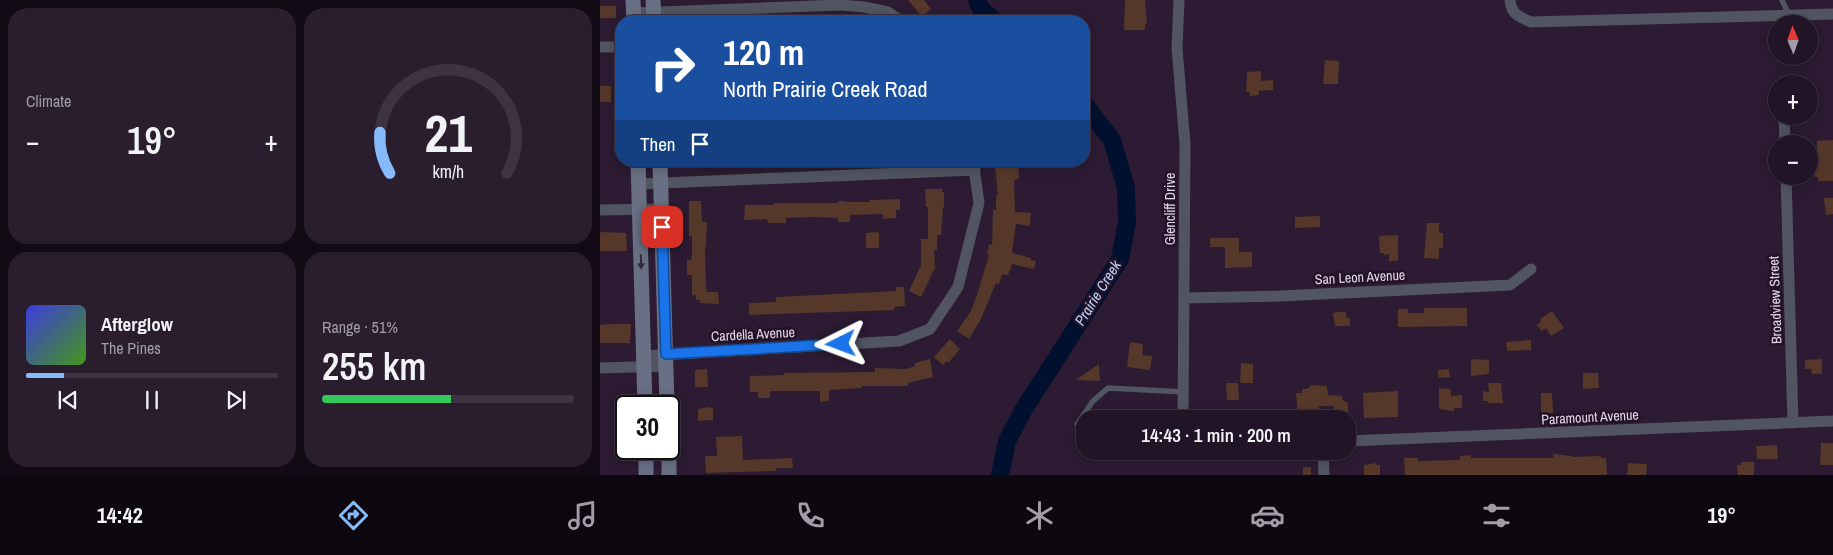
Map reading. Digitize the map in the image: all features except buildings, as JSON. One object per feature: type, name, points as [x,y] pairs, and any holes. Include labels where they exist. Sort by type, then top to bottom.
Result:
[{"type":"main road","points":[[638,167],[645,395]]},
{"type":"main road","points":[[660,167],[668,395]]},
{"type":"main road","points":[[646,460],[646,475]]},
{"type":"main road","points":[[669,460],[669,475]]},
{"type":"street","name":"Glencliff Drive","points":[[1178,0],[1177,48],[1185,144],[1183,410]]},
{"type":"street","points":[[1510,0],[1510,9],[1518,17],[1531,22],[1768,16]]},
{"type":"street","points":[[633,11],[840,5],[864,7],[888,12],[892,15]]},
{"type":"street","points":[[1810,15],[1833,14]]},
{"type":"street","points":[[600,47],[615,47]]},
{"type":"street","points":[[639,184],[954,167]]},
{"type":"street","name":"Cardella Avenue","points":[[600,368],[644,361],[899,341],[930,329],[958,287],[979,202],[974,167]]},
{"type":"street","name":"Broadview Street","points":[[1786,185],[1793,423]]},
{"type":"street","points":[[600,210],[662,209]]},
{"type":"street","name":"San Leon Avenue","points":[[1185,298],[1280,296],[1510,285],[1531,269]]},
{"type":"street","name":"Paramount Avenue","points":[[1356,442],[1833,421]]},
{"type":"street","points":[[1323,460],[1324,475]]},
{"type":"lane","points":[[1782,0],[1788,15]]},
{"type":"lane","points":[[1087,410],[1093,401],[1108,388],[1184,392]]},
{"type":"waterway","name":"Prairie Creek","points":[[977,0],[981,9],[988,15]]},
{"type":"waterway","name":"Prairie Creek","points":[[1000,475],[1007,441],[1024,409],[1120,259],[1127,222],[1126,188],[1112,140],[1090,112]]},
{"type":"route","points":[[662,227],[666,354],[841,344]]}]
